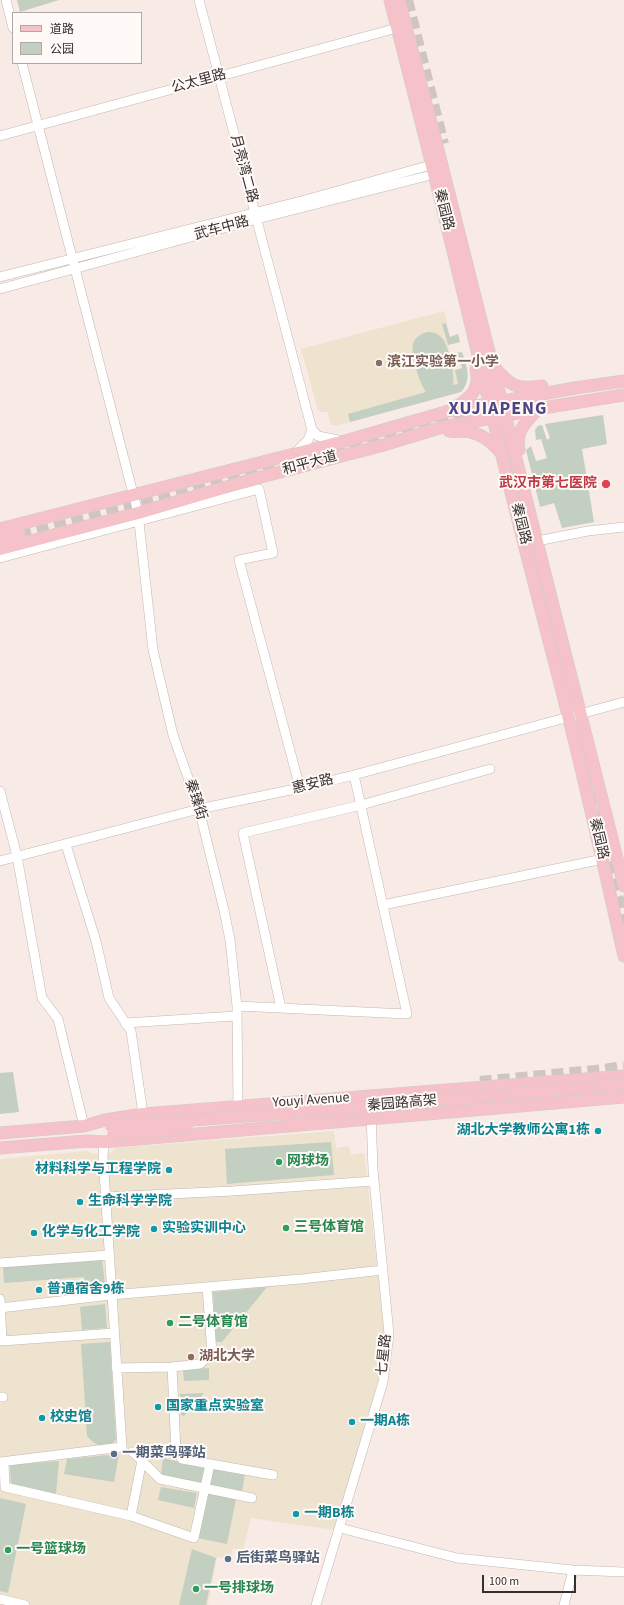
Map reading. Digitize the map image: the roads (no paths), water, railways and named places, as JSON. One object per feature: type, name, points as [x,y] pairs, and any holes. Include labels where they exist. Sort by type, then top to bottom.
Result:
[{"type":"main road","name":"秦园路","points":[[390,0],[492,364],[496,402]]},
{"type":"main road","name":"秦园路","points":[[399,0],[438,168],[471,322],[496,402],[499,416],[502,454],[569,717],[603,859],[624,956]]},
{"type":"main road","points":[[449,411],[470,397],[477,383],[478,375],[466,331],[471,322]]},
{"type":"main road","points":[[492,364],[503,377],[519,387],[526,388],[563,382],[575,388]]},
{"type":"main road","name":"和平大道","points":[[0,529],[345,441],[449,411],[575,388],[624,381]]},
{"type":"main road","name":"和平大道","points":[[0,549],[139,517],[257,478],[380,446],[444,427],[538,409],[624,395]]},
{"type":"main road","points":[[520,473],[522,467],[518,436],[522,427],[538,409]]},
{"type":"main road","name":"秦园路","points":[[499,416],[520,473],[624,886]]},
{"type":"main road","points":[[444,427],[450,432],[463,431],[478,434],[489,440],[502,454]]},
{"type":"main road","points":[[0,538],[19,533]]},
{"type":"main road","points":[[598,1078],[613,1074],[624,1068]]},
{"type":"main road","name":"Youyi Avenue","points":[[0,1133],[84,1126],[105,1120],[143,1114],[624,1076]]},
{"type":"main road","name":"秦园路高架","points":[[0,1148],[87,1141],[109,1134],[356,1108],[624,1084]]},
{"type":"main road","points":[[415,1093],[445,1085]]},
{"type":"main road","name":"Youyi Avenue","points":[[109,1134],[371,1119],[622,1096]]},
{"type":"main road","name":"秦园路高架","points":[[84,1126],[109,1134],[622,1096]]},
{"type":"street","points":[[6,0],[12,24]]},
{"type":"street","name":"月亮湾二路","points":[[199,0],[312,430]]},
{"type":"street","name":"公太里路","points":[[0,136],[397,28]]},
{"type":"street","name":"秦臻街","points":[[22,64],[139,517],[156,666],[173,735],[199,809],[229,933],[237,1006],[238,1107]]},
{"type":"street","name":"武车中路","points":[[0,289],[75,269],[305,200],[438,168]]},
{"type":"street","name":"武车中路","points":[[0,277],[72,258],[256,215]]},
{"type":"street","points":[[294,454],[308,440],[312,430],[318,436],[345,441]]},
{"type":"street","points":[[0,558],[139,517],[258,489],[273,553],[239,560],[300,788]]},
{"type":"street","points":[[537,541],[588,530],[624,528]]},
{"type":"street","name":"惠安路","points":[[0,861],[66,845],[199,809],[354,775],[624,702]]},
{"type":"street","points":[[281,1008],[243,834],[361,805],[490,769]]},
{"type":"street","points":[[237,1006],[407,1014],[354,775]]},
{"type":"street","points":[[0,791],[17,856],[42,998],[58,1019],[84,1126]]},
{"type":"street","points":[[66,845],[96,941],[109,998],[125,1023],[132,1030],[143,1114]]},
{"type":"street","points":[[383,905],[603,859]]},
{"type":"street","points":[[125,1023],[236,1016]]},
{"type":"street","name":"七星路","points":[[316,1605],[383,1382],[389,1334],[374,1181],[370,1097]]},
{"type":"street","points":[[109,1134],[103,1157],[122,1447]]},
{"type":"street","points":[[105,1197],[233,1191],[374,1181]]},
{"type":"street","points":[[0,1263],[109,1255]]},
{"type":"street","points":[[114,1333],[2,1341],[0,1305],[301,1279],[383,1270]]},
{"type":"street","points":[[116,1368],[172,1367],[200,1364],[212,1353],[207,1287]]},
{"type":"street","points":[[172,1367],[176,1451],[182,1459],[273,1475]]},
{"type":"street","points":[[210,1464],[205,1488],[194,1538],[131,1516],[4,1486],[2,1462],[122,1447],[134,1452],[160,1478],[205,1488],[252,1498]]},
{"type":"street","points":[[134,1452],[176,1451]]},
{"type":"street","points":[[131,1516],[142,1460]]},
{"type":"street","points":[[340,1528],[457,1558],[573,1570],[624,1572]]},
{"type":"street","points":[[564,1605],[573,1570]]},
{"type":"street","points":[[0,1599],[25,1605]]},
{"type":"tunnel","points":[[407,0],[443,144]]},
{"type":"tunnel","points":[[19,533],[448,420],[467,409],[478,399],[486,386],[488,379]]},
{"type":"tunnel","points":[[572,704],[624,924]]},
{"type":"tunnel","points":[[480,1082],[624,1067]]},
{"type":"place","name":"滨江实验第一小学","points":[[379,363]]},
{"type":"place","name":"武汉市第七医院","points":[[606,484]]},
{"type":"place","name":"湖北大学教师公寓1栋","points":[[598,1131]]},
{"type":"place","name":"网球场","points":[[279,1162]]},
{"type":"place","name":"材料科学与工程学院","points":[[169,1170]]},
{"type":"place","name":"生命科学学院","points":[[80,1202]]},
{"type":"place","name":"三号体育馆","points":[[286,1228]]},
{"type":"place","name":"实验实训中心","points":[[154,1229]]},
{"type":"place","name":"化学与化工学院","points":[[34,1233]]},
{"type":"place","name":"普通宿舍9栋","points":[[39,1290]]},
{"type":"place","name":"二号体育馆","points":[[170,1323]]},
{"type":"place","name":"湖北大学","points":[[191,1357]]},
{"type":"place","name":"国家重点实验室","points":[[158,1407]]},
{"type":"place","name":"校史馆","points":[[42,1418]]},
{"type":"place","name":"一期A栋","points":[[352,1422]]},
{"type":"place","name":"一期菜鸟驿站","points":[[114,1454]]},
{"type":"place","name":"一期B栋","points":[[296,1514]]},
{"type":"place","name":"一号篮球场","points":[[8,1550]]},
{"type":"place","name":"后街菜鸟驿站","points":[[228,1559]]},
{"type":"place","name":"一号排球场","points":[[196,1589]]},
{"type":"district","name":"XUJIAPENG","points":[[498,410]]}]
